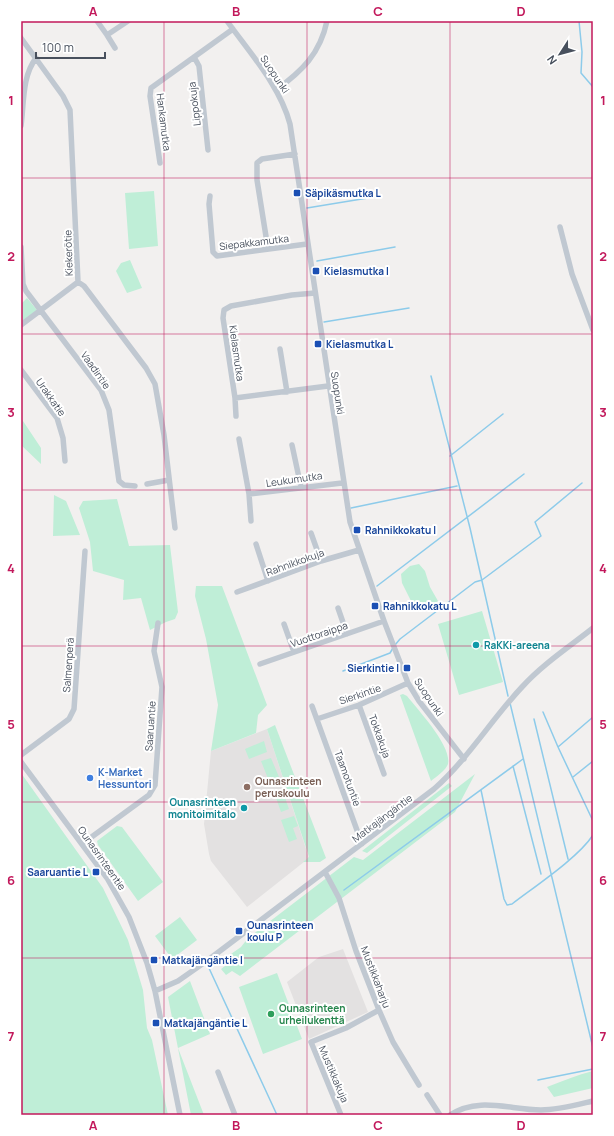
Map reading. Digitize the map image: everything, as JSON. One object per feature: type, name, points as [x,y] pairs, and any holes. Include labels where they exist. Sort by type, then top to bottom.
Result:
[{"type":"street","points":[[97,21],[115,48]]},
{"type":"street","points":[[107,35],[128,21]]},
{"type":"street","name":"Suopunki","points":[[227,21],[276,90],[287,111],[295,154],[342,482],[350,522],[384,621],[408,683],[419,701],[464,759]]},
{"type":"street","points":[[276,90],[302,71],[309,62],[326,29],[327,21]]},
{"type":"street","name":"Hankamutka","points":[[160,163],[150,91],[156,83],[233,29]]},
{"type":"street","name":"Kiekerötie","points":[[21,38],[66,99],[70,110],[78,282],[84,286],[153,379],[157,389],[175,528]]},
{"type":"street","name":"Lippokuja","points":[[194,57],[199,66],[208,150]]},
{"type":"street","points":[[21,126],[27,77],[30,66],[36,58]]},
{"type":"street","points":[[268,249],[257,180],[257,163],[262,159],[295,154]]},
{"type":"street","name":"Siepakkamutka","points":[[210,196],[209,204],[215,255],[221,256],[307,244]]},
{"type":"street","points":[[560,227],[572,274],[593,330]]},
{"type":"street","points":[[21,247],[25,288],[41,310]]},
{"type":"street","points":[[21,325],[78,282]]},
{"type":"street","name":"Kielasmutka","points":[[234,398],[223,318],[224,310],[231,306],[292,295],[314,293]]},
{"type":"street","name":"Vaadintie","points":[[41,310],[101,390],[109,410],[119,481],[124,485],[135,486]]},
{"type":"street","points":[[280,349],[287,392]]},
{"type":"street","name":"Urakkatie","points":[[21,370],[57,418],[63,438],[65,461]]},
{"type":"street","points":[[236,416],[234,398],[328,386]]},
{"type":"street","points":[[239,439],[248,494],[250,521]]},
{"type":"street","points":[[292,445],[301,487]]},
{"type":"street","points":[[147,484],[169,480]]},
{"type":"street","name":"Leukumutka","points":[[248,494],[342,482]]},
{"type":"street","points":[[311,533],[321,561]]},
{"type":"street","points":[[256,544],[268,581]]},
{"type":"street","name":"Rahnikkokuja","points":[[237,592],[321,561],[359,550]]},
{"type":"street","name":"Salmenperä","points":[[21,755],[69,719],[74,709],[85,552]]},
{"type":"street","points":[[338,608],[347,634]]},
{"type":"street","name":"Vuottoraippa","points":[[260,664],[384,621]]},
{"type":"street","name":"Saaruantie","points":[[82,844],[148,795],[155,785],[162,687],[154,651],[158,623]]},
{"type":"street","points":[[284,624],[294,652]]},
{"type":"street","name":"Matkajängäntie","points":[[155,991],[178,981],[208,960],[450,776],[522,686],[543,666],[593,628]]},
{"type":"street","name":"Sierkintie","points":[[316,719],[359,705],[408,683]]},
{"type":"street","name":"Tokkakuja","points":[[359,705],[384,774]]},
{"type":"street","name":"Taamotuntie","points":[[312,706],[362,844]]},
{"type":"street","name":"Ounasrinteentie","points":[[21,762],[107,878],[126,911],[147,963],[155,991],[180,1115]]},
{"type":"street","name":"Mustikkaharju","points":[[325,872],[339,898],[356,952],[393,1042],[419,1085]]},
{"type":"street","name":"Mustikkakuja","points":[[341,1115],[311,1042],[346,1028],[379,1010]]},
{"type":"street","points":[[218,1072],[235,1115]]},
{"type":"street","points":[[427,1095],[440,1115]]},
{"type":"street","points":[[450,1115],[479,1104],[541,1110],[572,1106],[593,1101]]},
{"type":"shaded area","name":"Ounasrinteen peruskoulu","points":[[267,729],[309,858],[247,907],[211,861],[209,854],[204,824],[211,751]]},
{"type":"shaded area","points":[[343,949],[368,1012],[309,1039],[287,982],[319,957]]},
{"type":"green space","points":[[154,191],[158,246],[129,249],[125,193]]},
{"type":"green space","points":[[130,260],[142,288],[127,293],[116,271],[121,263]]},
{"type":"green space","points":[[27,298],[37,310],[21,323],[21,304]]},
{"type":"green space","points":[[21,418],[41,448],[41,464],[21,445]]},
{"type":"green space","points":[[54,495],[66,501],[80,535],[53,536]]},
{"type":"green space","points":[[117,499],[129,546],[170,545],[178,612],[175,619],[150,630],[141,598],[123,600],[124,580],[93,571],[90,542],[79,508],[83,501]]},
{"type":"green space","points":[[419,564],[425,571],[430,587],[438,601],[432,605],[424,604],[414,607],[402,583],[401,574],[410,566]]},
{"type":"green space","points":[[196,586],[222,586],[267,705],[258,715],[256,733],[211,751],[218,705],[206,639],[195,596]]},
{"type":"green space","points":[[482,611],[503,682],[459,695],[438,624]]},
{"type":"green space","points":[[403,694],[407,696],[433,728],[440,738],[448,756],[448,764],[445,769],[431,781],[400,695]]},
{"type":"green space","points":[[275,725],[326,858],[320,862],[303,862],[309,857],[267,729]]},
{"type":"green space","points":[[264,741],[267,752],[249,759],[245,749]]},
{"type":"green space","points":[[271,758],[279,777],[269,781],[261,761]]},
{"type":"green space","points":[[21,773],[103,888],[128,940],[143,990],[147,1028],[152,1040],[168,1115],[21,1115]]},
{"type":"green space","points":[[475,774],[455,812],[240,976],[232,971],[226,975],[221,969],[233,960],[231,954],[241,947],[248,938],[354,857],[363,860]]},
{"type":"green space","points":[[449,783],[452,786],[367,853],[362,851]]},
{"type":"green space","points":[[283,792],[289,809],[281,812],[275,795]]},
{"type":"green space","points":[[294,816],[298,826],[293,828],[297,839],[289,842],[281,820]]},
{"type":"green space","points":[[117,826],[122,827],[163,882],[138,901],[98,845],[97,841]]},
{"type":"green space","points":[[180,917],[197,940],[172,959],[155,936]]},
{"type":"green space","name":"Ounasrinteen urheilukenttä","points":[[277,973],[302,1039],[263,1054],[239,987]]},
{"type":"green space","points":[[190,981],[210,1034],[178,1048],[204,1115],[191,1115],[168,997]]},
{"type":"green space","points":[[593,1071],[593,1088],[554,1097],[547,1087],[576,1076]]},
{"type":"waterway","points":[[579,21],[582,52],[581,73],[593,87]]},
{"type":"waterway","points":[[307,208],[380,196]]},
{"type":"waterway","points":[[317,261],[395,247]]},
{"type":"waterway","points":[[324,322],[409,308]]},
{"type":"waterway","points":[[431,376],[470,528],[508,696]]},
{"type":"waterway","points":[[450,456],[503,414]]},
{"type":"waterway","points":[[377,586],[524,474]]},
{"type":"waterway","points":[[395,645],[400,639],[475,582],[482,580],[541,536],[535,522],[582,483]]},
{"type":"waterway","points":[[351,508],[457,486]]},
{"type":"waterway","points":[[343,671],[390,653],[393,648]]},
{"type":"waterway","points":[[510,703],[593,1048]]},
{"type":"waterway","points":[[543,712],[558,747]]},
{"type":"waterway","points":[[593,717],[558,747],[593,821]]},
{"type":"waterway","points":[[534,719],[568,859]]},
{"type":"waterway","points":[[344,890],[523,759]]},
{"type":"waterway","points":[[573,777],[593,761]]},
{"type":"waterway","points":[[513,766],[541,874]]},
{"type":"waterway","points":[[481,790],[504,899],[507,905],[512,904],[567,862],[586,844],[593,835]]},
{"type":"waterway","points":[[208,966],[277,1115]]},
{"type":"waterway","points":[[538,1080],[593,1069]]},
{"type":"place","name":"Säpikäsmutka L","points":[[297,193]]},
{"type":"place","name":"Kielasmutka I","points":[[316,271]]},
{"type":"place","name":"Kielasmutka L","points":[[318,344]]},
{"type":"place","name":"Rahnikkokatu I","points":[[357,530]]},
{"type":"place","name":"Rahnikkokatu L","points":[[375,606]]},
{"type":"place","name":"RaKKi-areena","points":[[476,645]]},
{"type":"place","name":"Sierkintie I","points":[[407,668]]},
{"type":"place","name":"K-Market Hessuntori","points":[[90,778]]},
{"type":"place","name":"Ounasrinteen peruskoulu","points":[[247,787]]},
{"type":"place","name":"Ounasrinteen monitoimitalo","points":[[244,808]]},
{"type":"place","name":"Saaruantie L","points":[[96,872]]},
{"type":"place","name":"Ounasrinteen koulu P","points":[[239,931]]},
{"type":"place","name":"Matkajängäntie I","points":[[154,960]]},
{"type":"place","name":"Ounasrinteen urheilukenttä","points":[[271,1014]]},
{"type":"place","name":"Matkajängäntie L","points":[[156,1023]]}]
